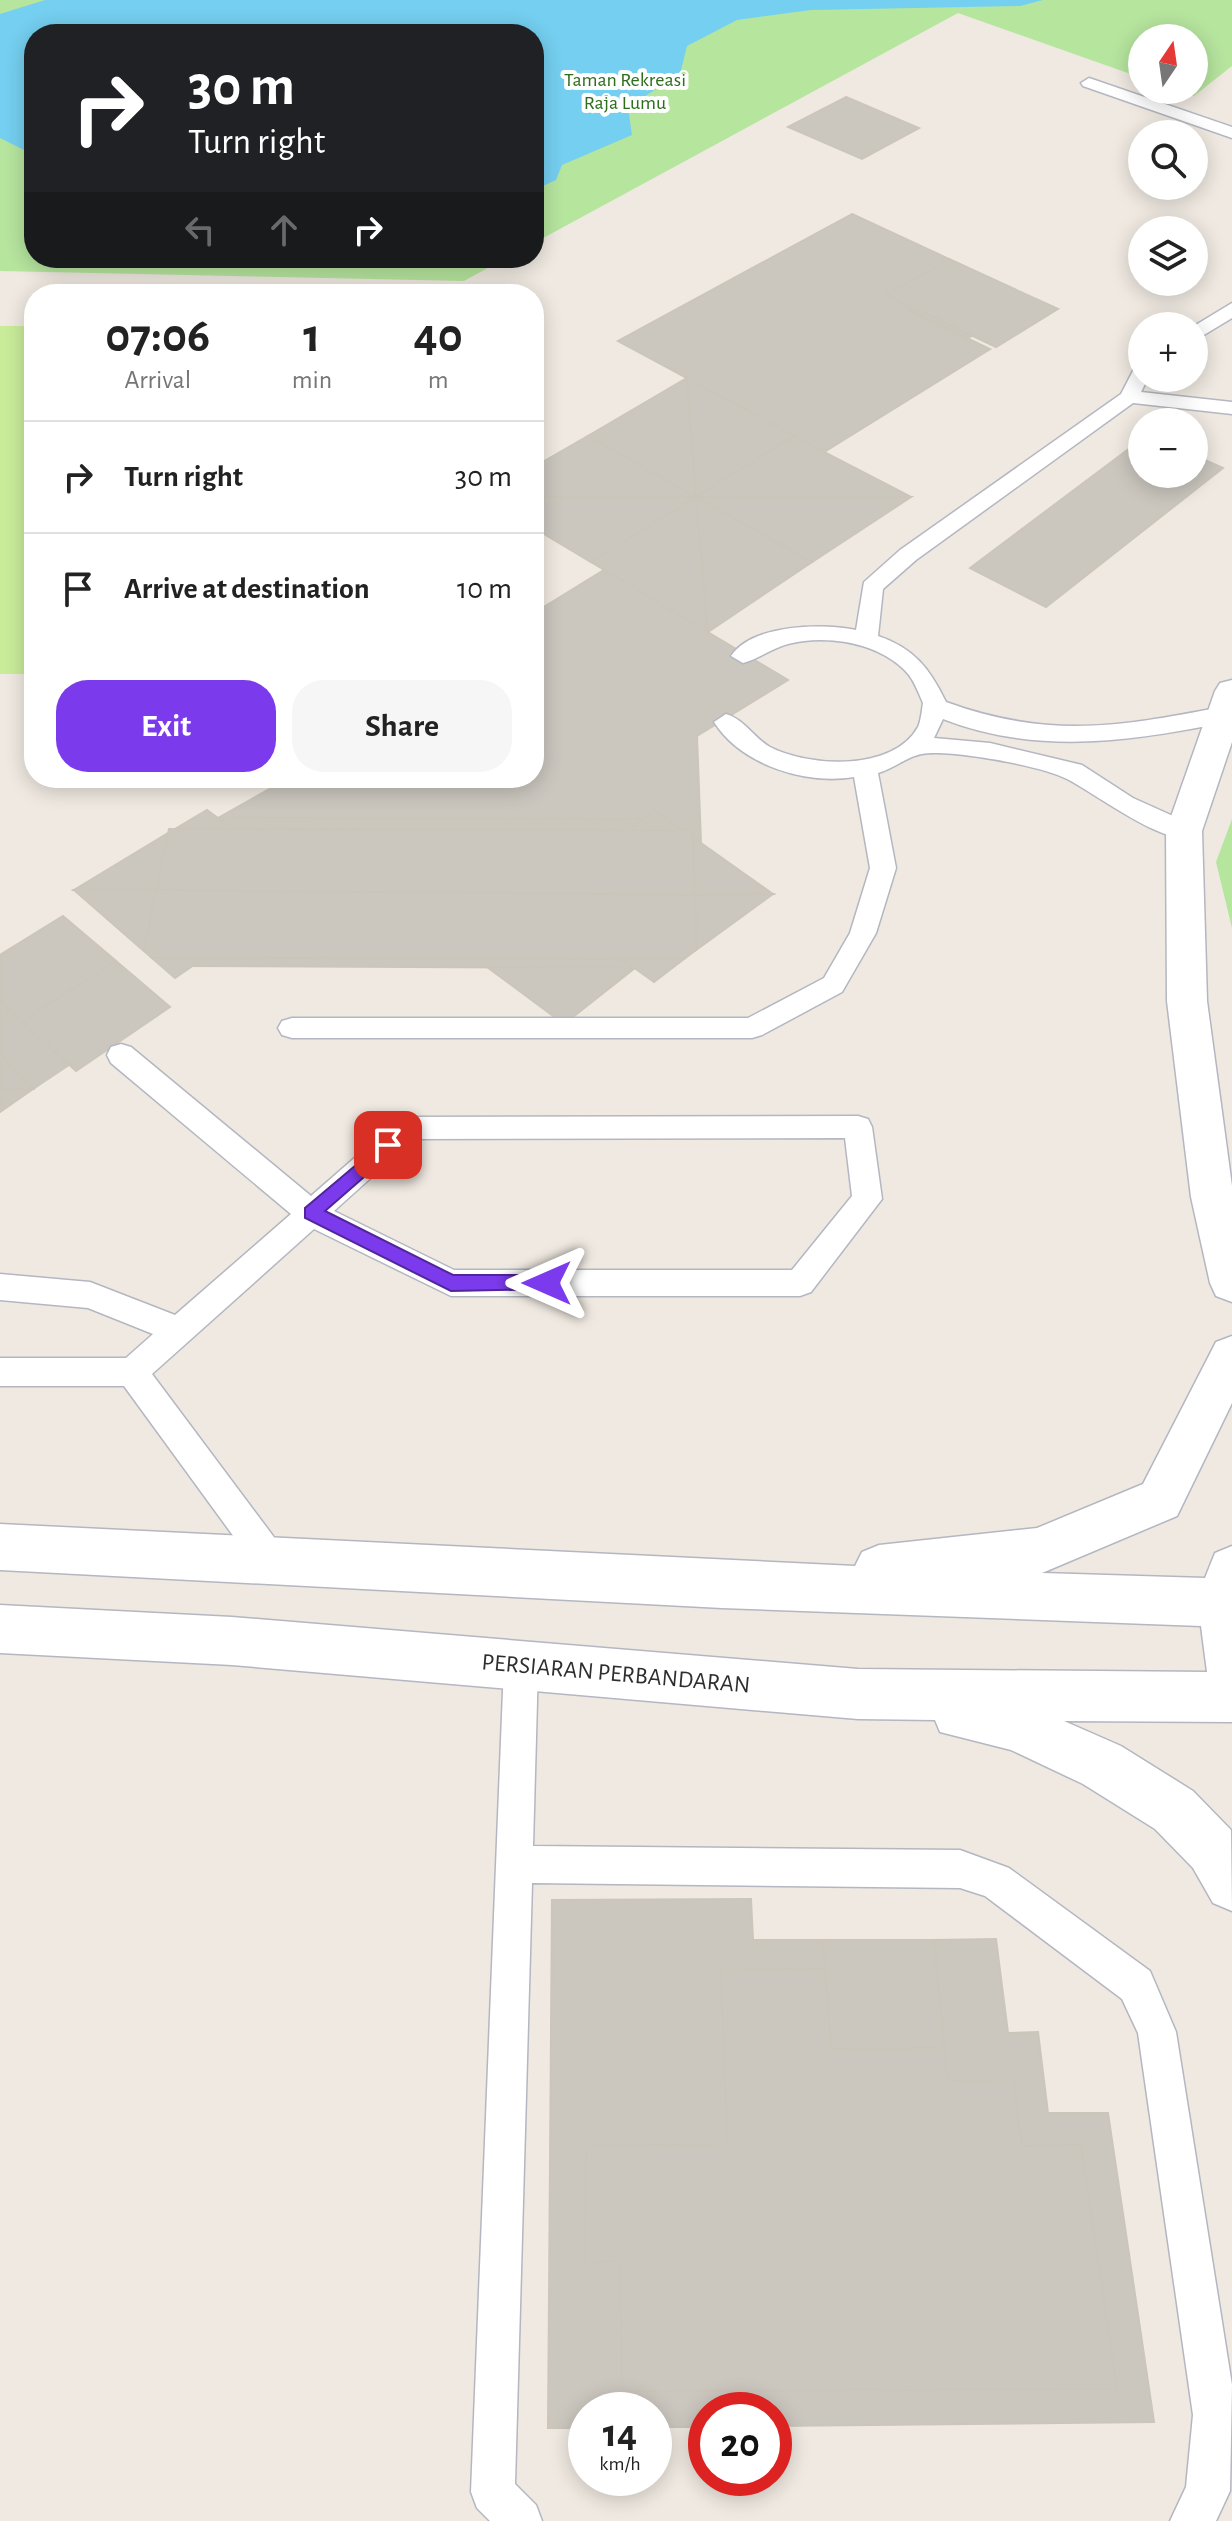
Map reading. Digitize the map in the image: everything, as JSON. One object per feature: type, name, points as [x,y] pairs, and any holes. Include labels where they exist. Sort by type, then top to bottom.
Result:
[{"type":"main road","points":[[1227,703],[1184,831],[1187,1001],[1212,1197],[1232,1283]]},
{"type":"main road","points":[[722,1585],[1039,1551],[1146,1508],[1160,1500],[1232,1356]]},
{"type":"main road","points":[[0,1547],[722,1585],[1229,1592],[1232,1671]]},
{"type":"main road","name":"PERSIARAN PERBANDARAN","points":[[0,1629],[232,1641],[858,1694],[1232,1697]]},
{"type":"main road","points":[[858,1694],[1015,1725],[1102,1765],[1174,1810],[1212,1849],[1232,1884]]},
{"type":"lane","points":[[1089,83],[1232,133]]},
{"type":"lane","points":[[1208,325],[1232,309]]},
{"type":"lane","points":[[866,639],[872,587],[908,555],[1129,397],[1132,392]]},
{"type":"lane","points":[[1129,397],[1232,408]]},
{"type":"lane","points":[[726,722],[758,753],[782,764],[837,773],[865,770],[893,760],[915,745],[929,727],[933,706],[931,692],[914,667],[901,656],[866,639],[832,633],[799,634],[767,642],[743,656]]},
{"type":"lane","points":[[933,706],[996,728],[1082,737],[1136,732],[1227,703]]},
{"type":"lane","points":[[915,745],[990,751],[1073,771],[1124,804],[1184,831]]},
{"type":"lane","points":[[292,1028],[752,1028],[833,985],[863,933],[883,868],[865,770]]},
{"type":"lane","points":[[0,1372],[132,1372],[311,1213],[408,1128],[858,1127],[867,1199],[800,1283],[451,1283],[311,1213],[121,1055]]},
{"type":"lane","points":[[0,1287],[90,1295],[179,1331]]},
{"type":"lane","points":[[132,1372],[273,1563]]},
{"type":"lane","points":[[520,2521],[493,2492],[521,1665]]},
{"type":"lane","points":[[514,1864],[960,1869],[996,1881],[1136,1985],[1157,2032],[1215,2415],[1208,2491],[1192,2521]]},
{"type":"green space","name":"Taman Rekreasi Raja Lumu","points":[[0,0],[1232,0],[1232,66],[1208,85],[1208,24],[1128,24],[1128,73],[958,13],[544,238],[544,24],[24,24],[24,268],[488,268],[464,281],[0,271]]},
{"type":"green space","points":[[0,326],[24,326],[24,674],[0,674]]},
{"type":"green space","points":[[1232,819],[1232,928],[1216,862]]},
{"type":"water","points":[[45,0],[1043,0],[1020,6],[811,10],[737,20],[687,46],[680,74],[628,107],[632,135],[562,165],[556,180],[544,185],[544,24],[24,24],[24,150],[0,138],[0,14]]},
{"type":"building","points":[[846,97],[919,128],[862,159],[788,127]]},
{"type":"building","points":[[852,214],[949,259],[887,295],[913,308],[909,310],[990,349],[824,452],[618,341]]},
{"type":"building","points":[[949,259],[1058,309],[996,347],[887,295]]},
{"type":"building","points":[[913,308],[972,336],[968,338],[909,310]]},
{"type":"building","points":[[687,378],[696,497],[588,436]]},
{"type":"building","points":[[687,378],[794,436],[696,497]]},
{"type":"building","points":[[588,436],[696,497],[544,497],[544,461]]},
{"type":"building","points":[[794,436],[824,452],[911,497],[696,497]]},
{"type":"building","points":[[1128,450],[1128,488],[1198,488],[1046,607],[970,568]]},
{"type":"building","points":[[1208,461],[1223,468],[1208,480]]},
{"type":"building","points":[[544,497],[696,497],[591,562],[544,534]]},
{"type":"building","points":[[696,497],[708,632],[591,562]]},
{"type":"building","points":[[696,497],[911,497],[812,562]]},
{"type":"building","points":[[696,497],[812,562],[708,632]]},
{"type":"building","points":[[604,570],[788,680],[697,736],[701,843],[693,837],[692,830],[681,830],[655,811],[643,819],[218,818],[271,788],[544,788],[544,607]]},
{"type":"building","points":[[207,810],[233,829],[175,829]]},
{"type":"building","points":[[655,811],[681,830],[628,830],[643,819]]},
{"type":"building","points":[[218,818],[643,819],[628,830],[233,829]]},
{"type":"building","points":[[169,829],[692,830],[695,895],[156,890]]},
{"type":"building","points":[[168,833],[156,890],[74,890]]},
{"type":"building","points":[[693,837],[701,843],[773,894],[695,895]]},
{"type":"building","points":[[74,890],[156,890],[144,951]]},
{"type":"building","points":[[156,890],[695,895],[696,950],[684,959],[152,958],[144,951]]},
{"type":"building","points":[[773,894],[696,950],[695,895]]},
{"type":"building","points":[[63,916],[116,961],[22,1022],[0,1002],[0,955]]},
{"type":"building","points":[[152,958],[204,958],[175,978]]},
{"type":"building","points":[[204,958],[622,959],[635,968],[191,966]]},
{"type":"building","points":[[622,959],[684,959],[654,982]]},
{"type":"building","points":[[116,961],[170,1007],[76,1071],[22,1022]]},
{"type":"building","points":[[487,967],[635,968],[564,1024]]},
{"type":"building","points":[[0,1002],[69,1065],[33,1089],[0,1054]]},
{"type":"building","points":[[0,1054],[33,1089],[0,1089]]},
{"type":"building","points":[[0,1089],[33,1089],[0,1112]]},
{"type":"building","points":[[751,1899],[753,1940],[823,1940],[831,2049],[944,2048],[934,1940],[996,1939],[1008,2033],[1038,2032],[1048,2113],[1108,2113],[1154,2422],[792,2426],[792,2392],[688,2392],[688,2427],[672,2427],[672,2392],[568,2392],[568,2428],[548,2428],[552,1900]]},
{"type":"building","points":[[823,1940],[934,1940],[944,2048],[831,2049]]},
{"type":"building","points":[[721,1968],[825,1969],[831,2049],[944,2048],[948,2081],[1013,2080],[1022,2146],[1081,2145],[1117,2389],[622,2391],[620,2261],[585,2262],[586,2146],[727,2144]]},
{"type":"route","points":[[388,1145],[311,1213],[451,1283],[547,1283]]}]
